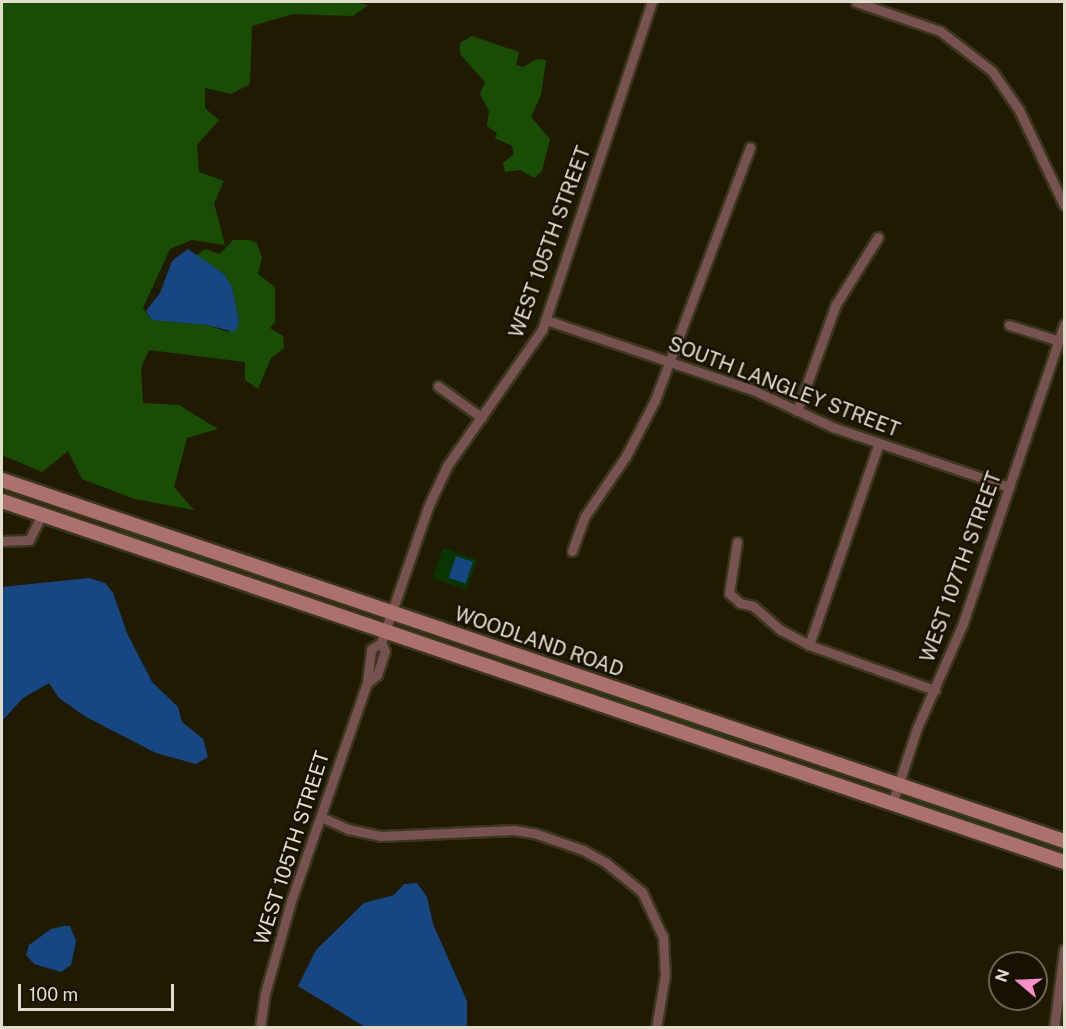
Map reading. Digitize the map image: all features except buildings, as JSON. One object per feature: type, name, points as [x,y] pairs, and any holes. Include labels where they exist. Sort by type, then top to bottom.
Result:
[{"type":"main road","name":"WOODLAND ROAD","points":[[2,480],[1065,841]]},
{"type":"main road","name":"WOODLAND ROAD","points":[[2,501],[383,637],[1065,862]]},
{"type":"main road","points":[[74,525],[108,516]]},
{"type":"street","name":"WEST 105TH STREET","points":[[260,1028],[279,940],[367,683],[371,649],[383,637],[437,484],[537,341],[652,2]]},
{"type":"street","points":[[856,2],[940,31],[983,62],[1010,95],[1065,205]]},
{"type":"street","points":[[572,551],[585,516],[646,421],[750,147]]},
{"type":"street","points":[[797,411],[836,303],[878,237]]},
{"type":"street","name":"SOUTH LANGLEY STREET","points":[[546,320],[753,390],[797,411],[879,443],[1009,487]]},
{"type":"street","points":[[1008,325],[1059,341]]},
{"type":"street","name":"WEST 107TH STREET","points":[[892,804],[963,622],[1065,325]]},
{"type":"street","points":[[438,386],[482,418]]},
{"type":"street","points":[[809,645],[879,443]]},
{"type":"street","points":[[2,541],[29,540],[42,515]]},
{"type":"street","points":[[737,542],[729,593],[809,645],[935,690]]},
{"type":"street","name":"WEST 105TH STREET","points":[[367,683],[377,675],[385,651],[383,637]]},
{"type":"street","points":[[321,817],[348,829],[381,836],[438,836],[505,831],[534,833],[575,846],[605,862],[642,892],[663,937],[665,975],[656,1028]]},
{"type":"street","points":[[1054,1028],[1062,1003],[1065,950]]},
{"type":"green space","points":[[2,2],[354,2],[368,5],[353,16],[293,14],[252,26],[250,84],[231,94],[205,88],[205,108],[219,120],[197,145],[199,172],[224,181],[214,203],[225,245],[192,240],[170,249],[143,308],[152,320],[207,325],[228,332],[239,322],[232,287],[224,274],[196,256],[205,249],[220,254],[233,240],[250,240],[257,243],[262,258],[258,274],[275,287],[275,322],[270,328],[283,336],[284,348],[271,358],[258,389],[245,380],[245,362],[149,350],[141,368],[143,403],[179,405],[218,429],[187,438],[174,487],[194,510],[135,499],[82,479],[68,451],[42,472],[2,455]]},
{"type":"green space","points":[[472,36],[519,52],[516,65],[523,67],[537,59],[546,60],[541,95],[531,117],[550,139],[542,171],[534,178],[520,170],[505,172],[503,163],[514,154],[512,146],[495,138],[497,133],[487,126],[489,111],[480,94],[485,82],[460,54],[460,43]]},
{"type":"green space","points":[[124,528],[241,568],[240,571],[217,567],[115,532]]},
{"type":"green space","points":[[443,548],[477,560],[467,590],[433,578]]},
{"type":"green space","points":[[535,672],[558,675],[747,739],[723,739],[533,676]]},
{"type":"green space","points":[[912,795],[1064,847],[1064,855],[916,805],[909,798]]},
{"type":"water","points":[[188,249],[224,274],[232,287],[239,322],[235,332],[207,325],[152,320],[146,311],[160,293],[172,261]]},
{"type":"water","points":[[456,556],[473,562],[466,584],[449,578]]},
{"type":"water","points":[[89,578],[105,583],[113,593],[127,633],[152,682],[178,707],[182,722],[203,739],[208,757],[196,764],[156,753],[86,717],[59,698],[49,683],[23,698],[2,721],[2,587]]},
{"type":"water","points":[[417,883],[427,897],[433,924],[467,1001],[467,1027],[365,1027],[298,986],[316,950],[364,903],[394,895],[404,884]]},
{"type":"water","points":[[70,926],[76,941],[71,965],[61,972],[34,964],[26,955],[29,945],[51,929]]}]
